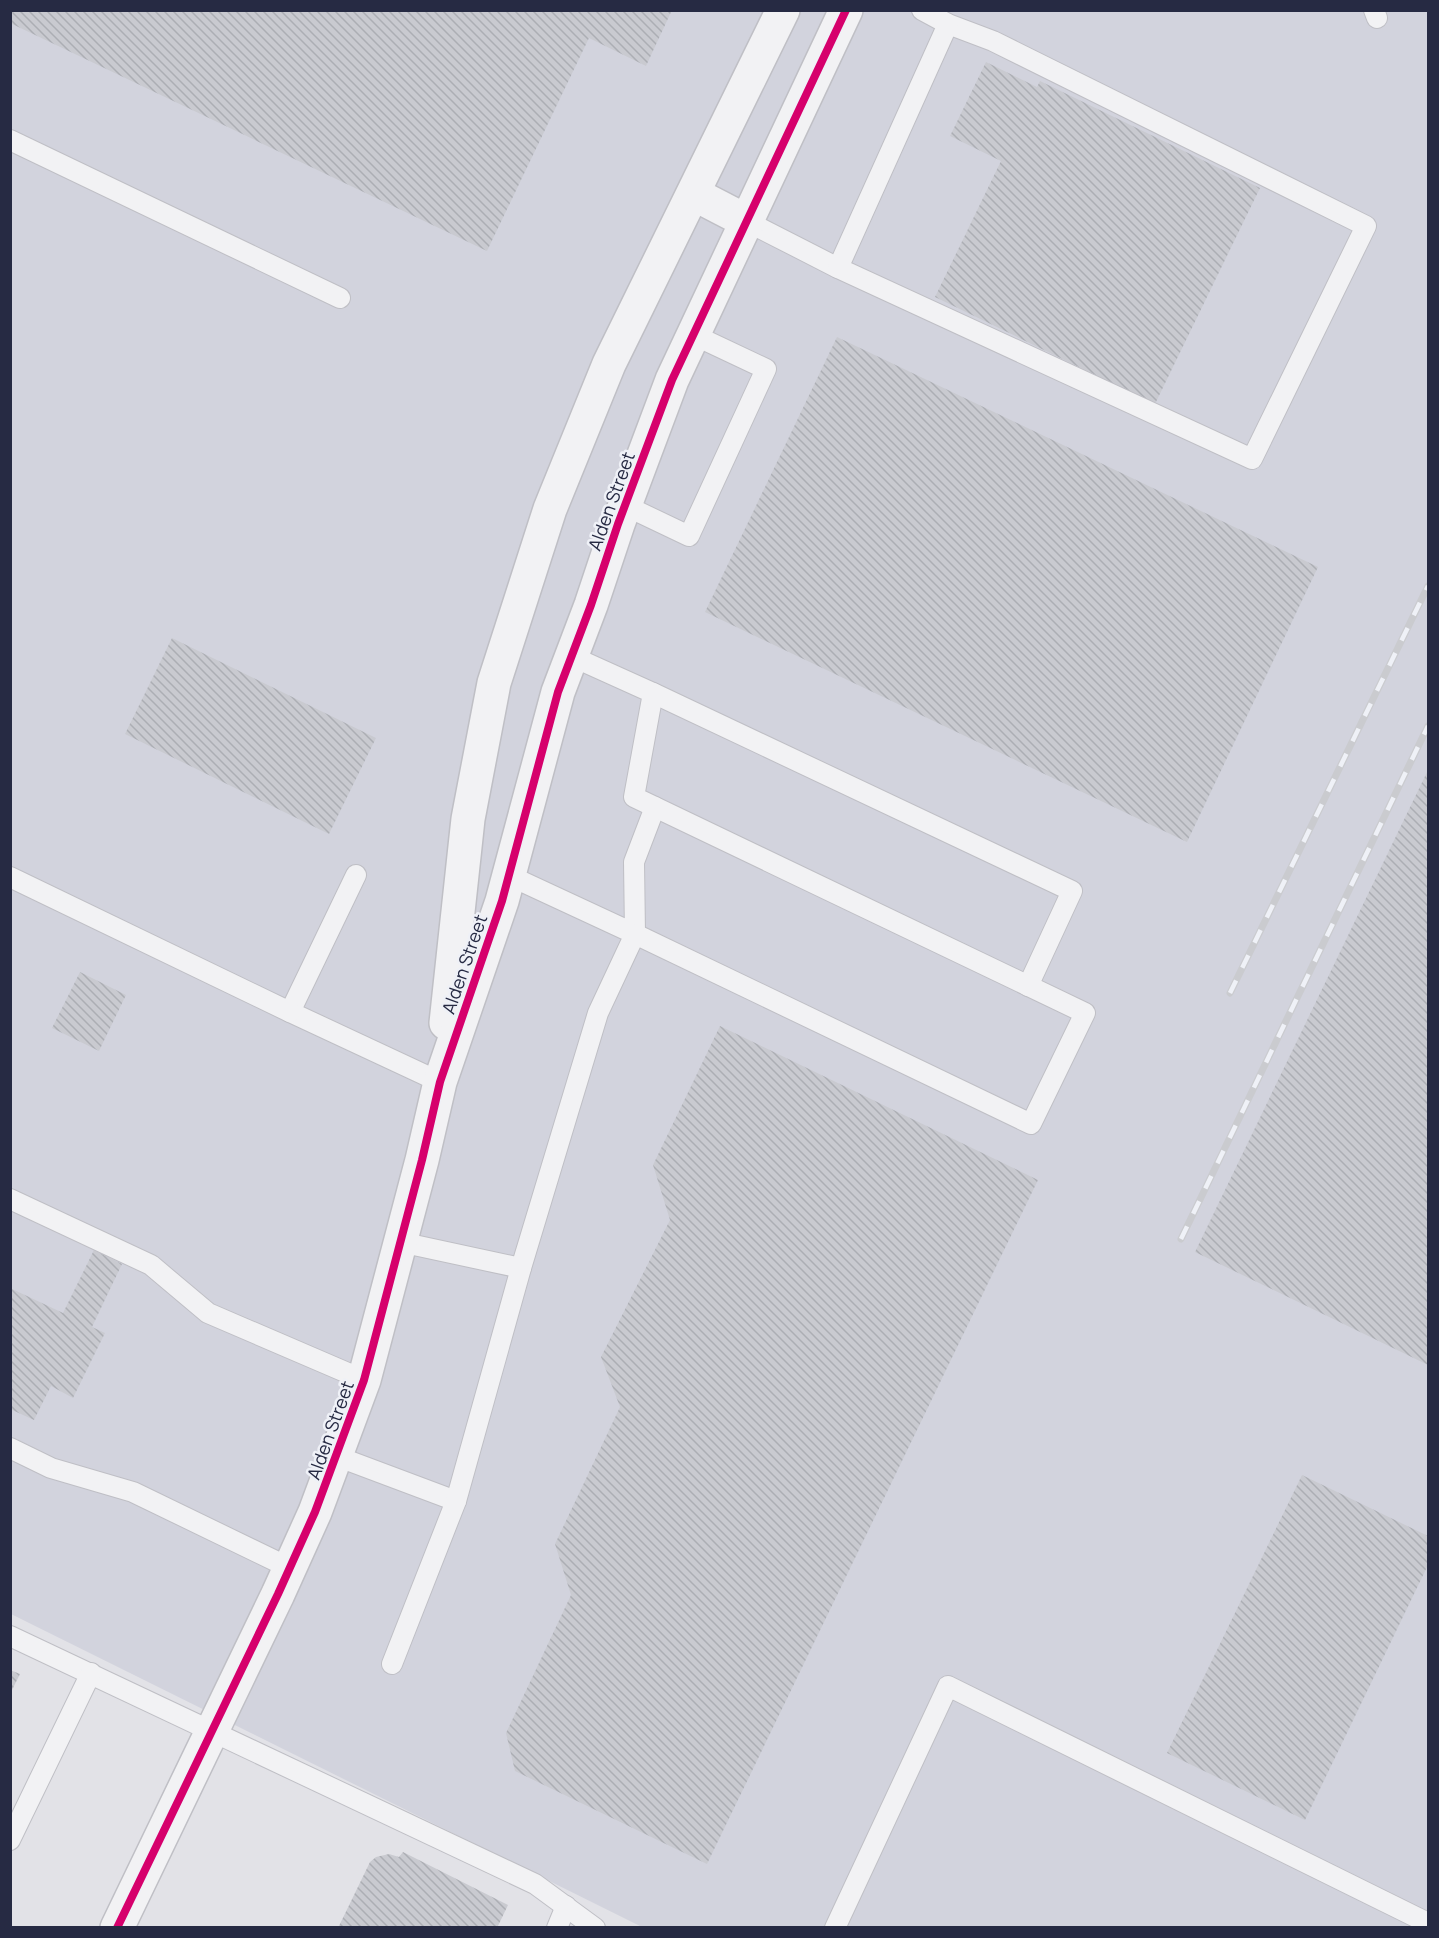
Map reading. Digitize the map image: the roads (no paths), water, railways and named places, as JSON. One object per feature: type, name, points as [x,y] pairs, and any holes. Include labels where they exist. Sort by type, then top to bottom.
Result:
[{"type":"street","name":"Alden Street","points":[[440,1082],[468,819],[494,683],[550,509],[609,364],[783,10]]},
{"type":"street","name":"Alden Street","points":[[117,1928],[315,1512],[364,1380],[440,1082],[498,912],[558,692],[624,505],[672,380],[846,10]]},
{"type":"street","points":[[694,194],[748,222]]},
{"type":"lane","points":[[748,222],[838,268],[1252,459],[1366,226],[993,41],[948,24],[922,10]]},
{"type":"lane","points":[[838,268],[948,24]]},
{"type":"lane","points":[[10,140],[340,298]]},
{"type":"lane","points":[[624,505],[689,536],[766,369],[694,335]]},
{"type":"lane","points":[[571,656],[1072,891],[1028,986]]},
{"type":"lane","points":[[508,875],[1031,1124],[1085,1013],[634,797],[652,693]]},
{"type":"lane","points":[[392,1664],[456,1501],[521,1268],[598,1013],[635,934],[634,862],[655,807]]},
{"type":"lane","points":[[290,1012],[356,874]]},
{"type":"lane","points":[[10,877],[440,1082]]},
{"type":"lane","points":[[10,1199],[151,1265],[208,1313],[364,1380]]},
{"type":"lane","points":[[400,1242],[521,1268]]},
{"type":"lane","points":[[10,1448],[51,1468],[133,1492],[290,1568]]},
{"type":"lane","points":[[336,1456],[456,1501]]},
{"type":"lane","points":[[10,1636],[536,1884],[595,1928]]},
{"type":"lane","points":[[10,1840],[91,1673]]},
{"type":"lane","points":[[835,1928],[948,1686],[1428,1923]]},
{"type":"lane","points":[[556,1928],[566,1906]]},
{"type":"railway","points":[[1230,993],[1428,586]]},
{"type":"railway","points":[[1181,1239],[1428,726]]}]
